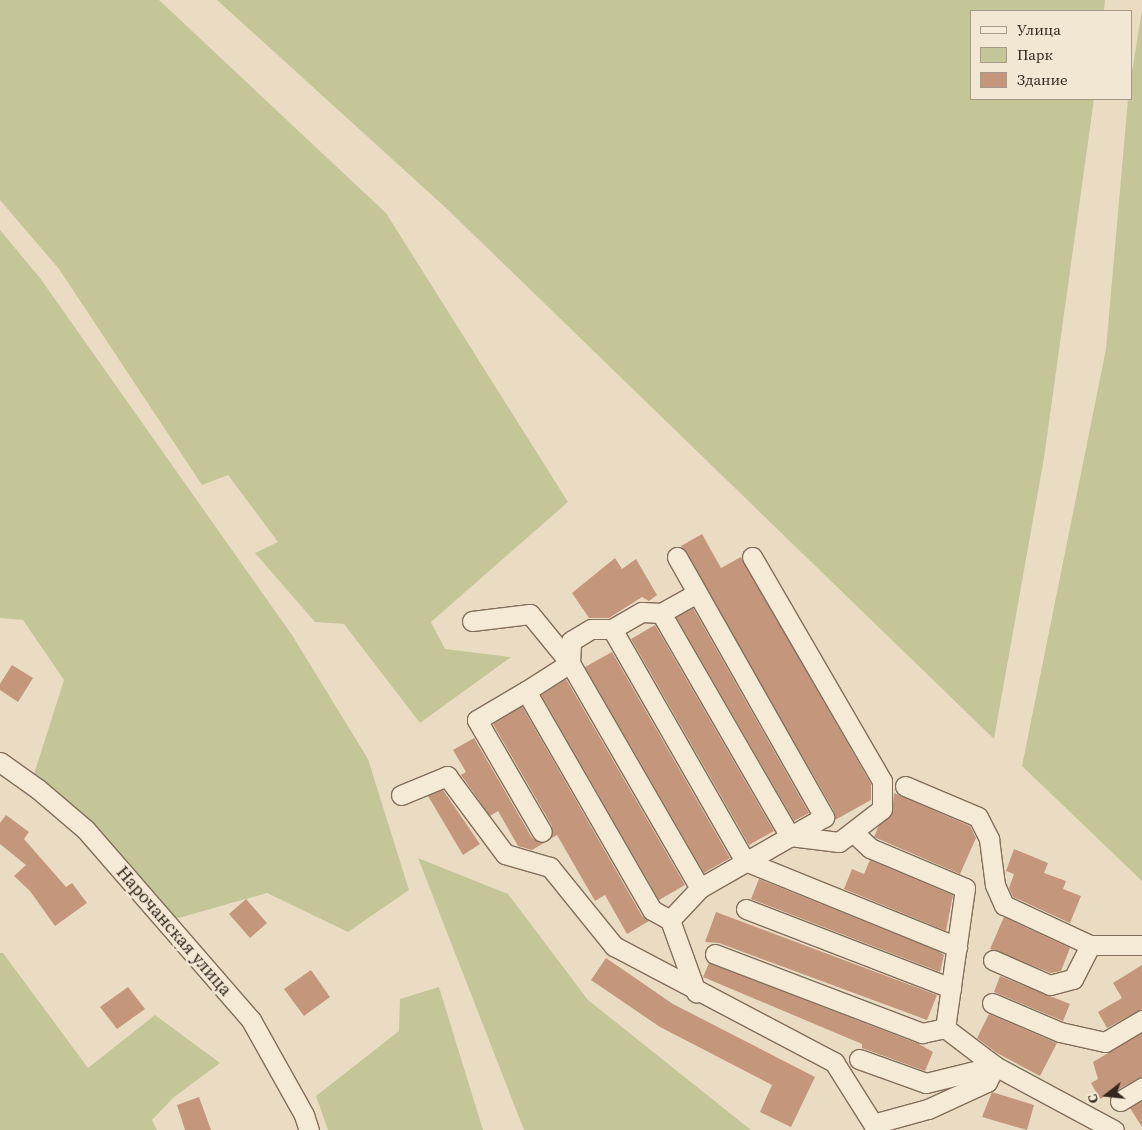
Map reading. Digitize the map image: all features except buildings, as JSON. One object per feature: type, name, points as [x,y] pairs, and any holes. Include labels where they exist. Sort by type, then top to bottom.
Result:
[{"type":"street","points":[[670,920],[700,888],[824,816],[677,557]]},
{"type":"street","points":[[752,557],[882,781],[882,809],[854,833],[839,842],[790,836]]},
{"type":"street","points":[[570,663],[571,641],[591,629],[612,629],[642,612],[661,613],[697,593]]},
{"type":"street","points":[[661,613],[790,836]]},
{"type":"street","points":[[472,621],[530,614],[570,663],[700,888]]},
{"type":"street","points":[[612,629],[746,861],[957,947]]},
{"type":"street","points":[[542,832],[477,720],[570,663]]},
{"type":"street","points":[[526,690],[652,910],[670,920],[696,992]]},
{"type":"street","name":"Нарочанская улица","points":[[0,762],[38,789],[85,829],[251,1020],[304,1115],[308,1130]]},
{"type":"street","points":[[401,795],[447,776],[505,854],[550,867],[614,946],[696,992],[834,1062],[873,1124],[928,1109],[987,1082],[995,1066]]},
{"type":"street","points":[[905,786],[978,818],[989,839],[994,885],[1004,905],[1090,945],[1142,945]]},
{"type":"street","points":[[854,833],[870,848],[965,888],[945,1028]]},
{"type":"street","points":[[746,909],[951,988]]},
{"type":"street","points":[[993,960],[1050,985],[1073,979],[1090,945]]},
{"type":"street","points":[[715,954],[922,1033],[945,1028],[995,1066],[1114,1130]]},
{"type":"street","points":[[992,1003],[1060,1032],[1105,1042],[1142,1020]]},
{"type":"street","points":[[859,1059],[926,1083],[995,1066]]},
{"type":"street","points":[[1120,1102],[1142,1088]]},
{"type":"green space","points":[[0,0],[159,0],[386,213],[568,502],[431,622],[445,649],[511,657],[420,723],[344,624],[315,622],[255,553],[278,542],[228,475],[202,485],[59,269],[0,200]]},
{"type":"green space","points":[[217,0],[1105,0],[1104,10],[970,10],[970,100],[1094,100],[1044,458],[994,739],[446,208]]},
{"type":"green space","points":[[1142,10],[1142,881],[1022,766],[1106,349],[1128,100],[1132,100],[1132,72]]},
{"type":"green space","points":[[0,230],[40,278],[292,635],[368,759],[409,890],[348,932],[267,893],[175,919],[34,774],[64,680],[23,620],[0,618]]},
{"type":"green space","points":[[418,858],[508,894],[588,1000],[751,1130],[524,1130]]},
{"type":"green space","points":[[0,953],[3,953],[88,1068],[155,1015],[220,1063],[174,1097],[152,1120],[157,1130],[0,1130]]},
{"type":"green space","points":[[439,987],[483,1130],[328,1130],[316,1096],[399,1031],[400,999]]}]
